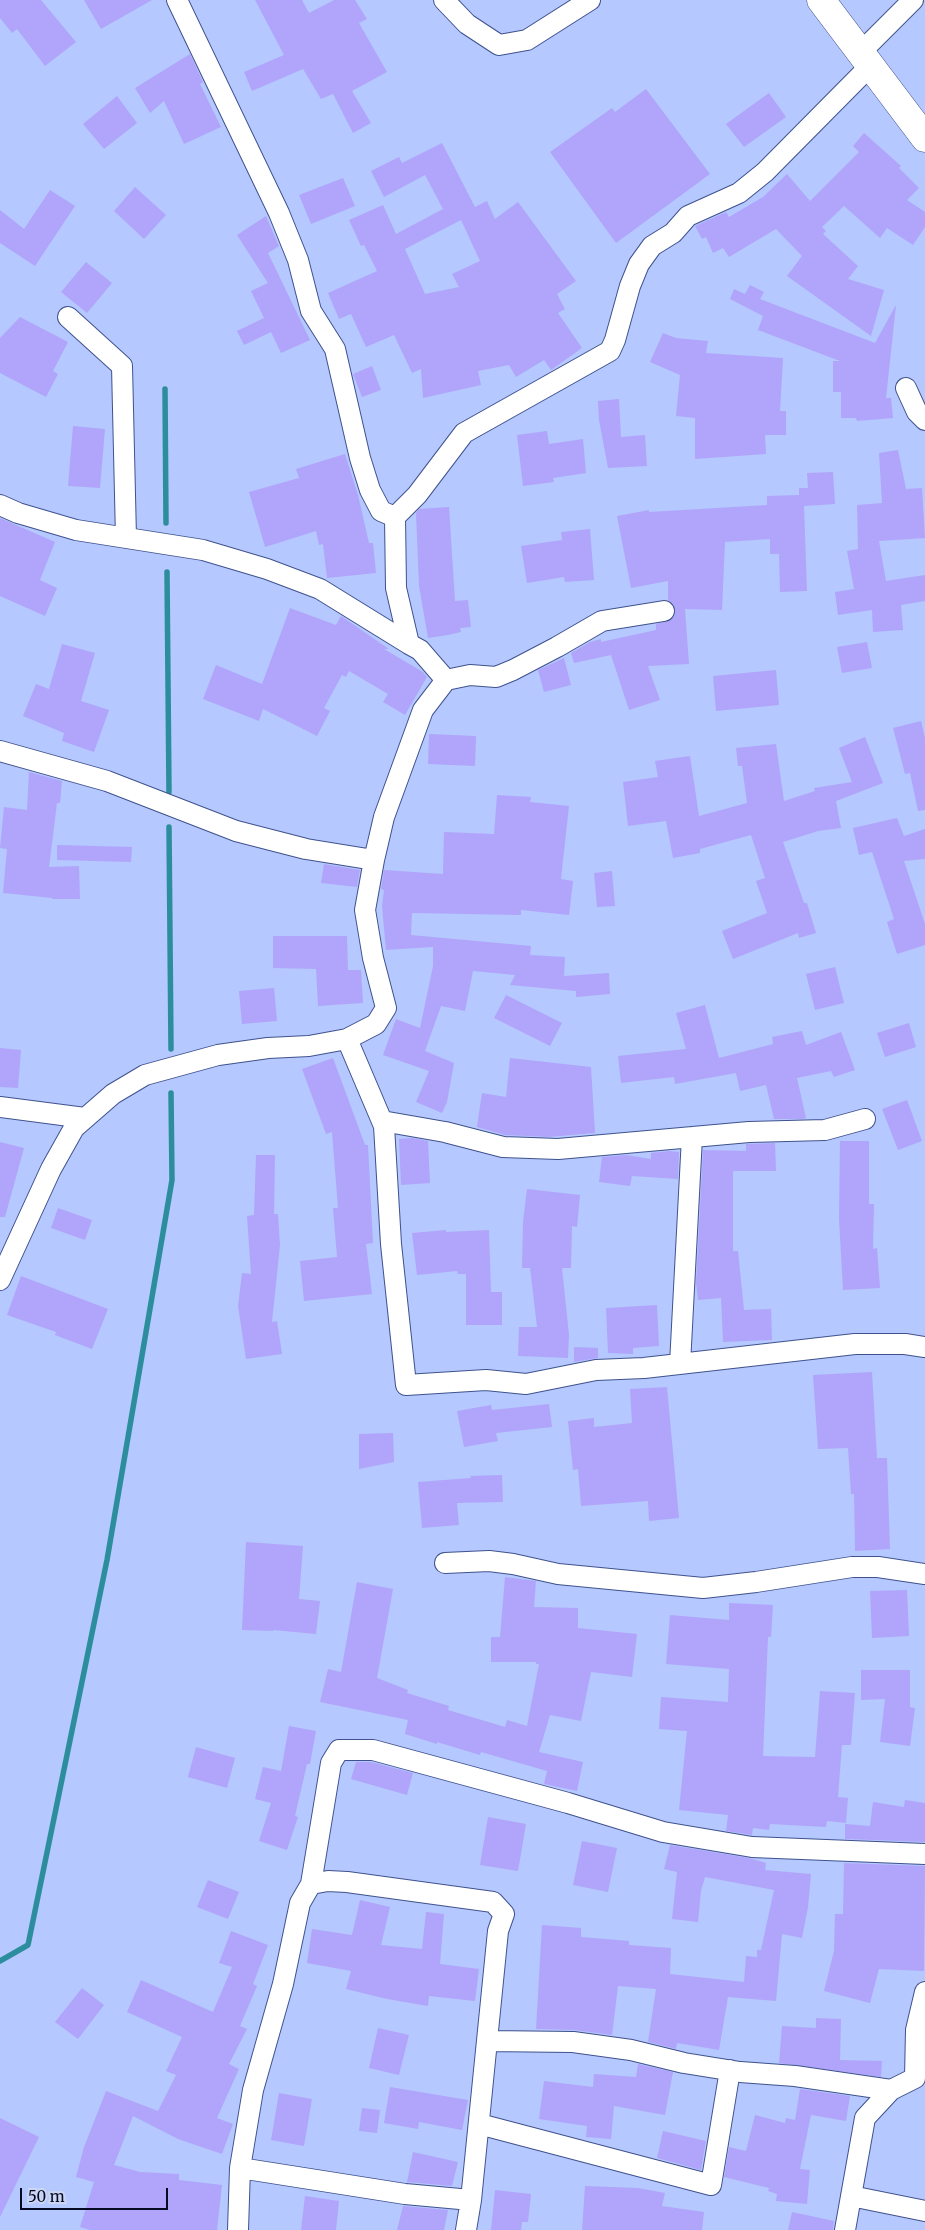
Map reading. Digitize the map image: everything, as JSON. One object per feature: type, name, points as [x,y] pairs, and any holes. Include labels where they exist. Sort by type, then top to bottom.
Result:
[{"type":"main road","points":[[821,0],[925,138]]},
{"type":"street","points":[[177,0],[279,213],[298,260],[311,311],[335,349],[360,458],[370,490],[381,510],[395,517]]},
{"type":"street","points":[[444,0],[467,24],[499,45],[526,40],[590,0]]},
{"type":"street","points":[[409,644],[396,588],[395,517],[417,495],[464,433],[610,351],[615,340],[630,286],[639,264],[652,246],[673,232],[688,216],[739,193],[765,172],[866,59],[913,0]]},
{"type":"street","points":[[68,317],[122,366],[126,538]]},
{"type":"street","points":[[906,388],[917,412],[925,420]]},
{"type":"street","points":[[0,505],[18,513],[76,530],[203,550],[267,568],[320,589],[420,650],[446,680]]},
{"type":"street","points":[[0,1280],[51,1169],[74,1128],[114,1094],[144,1075],[218,1055],[268,1048],[309,1046],[348,1039],[376,1024],[386,1008],[373,958],[365,910],[374,860],[384,817],[423,710],[446,680],[470,675],[496,677],[522,666],[602,621],[664,611]]},
{"type":"street","points":[[0,751],[107,781],[236,832],[306,849],[374,860]]},
{"type":"street","points":[[348,1039],[384,1126],[391,1244],[406,1385],[486,1380],[526,1384],[596,1370],[680,1364],[855,1344],[905,1344],[925,1347]]},
{"type":"street","points":[[0,1107],[85,1118]]},
{"type":"street","points":[[382,1121],[444,1132],[503,1147],[558,1149],[692,1137],[826,1130],[865,1119]]},
{"type":"street","points":[[680,1364],[692,1137]]},
{"type":"street","points":[[444,1563],[489,1561],[558,1574],[703,1588],[852,1567],[878,1567],[925,1574]]},
{"type":"street","points":[[238,2230],[240,2168],[253,2090],[283,1984],[300,1903],[310,1884],[331,1763],[339,1750],[373,1750],[568,1803],[663,1832],[752,1847],[925,1854]]},
{"type":"street","points":[[310,1884],[328,1881],[348,1882],[493,1902],[504,1914],[498,1931],[471,2200],[466,2230]]},
{"type":"street","points":[[845,2230],[865,2118],[891,2090],[915,2078],[916,2030],[925,1992]]},
{"type":"street","points":[[488,2041],[573,2042],[631,2050],[684,2063],[730,2070],[795,2076],[891,2090]]},
{"type":"street","points":[[479,2124],[711,2184],[730,2070]]},
{"type":"street","points":[[240,2168],[405,2194],[471,2200]]},
{"type":"street","points":[[851,2196],[925,2211]]},
{"type":"building","points":[[0,0],[41,0],[76,42],[45,66],[17,29],[12,33],[0,18]]},
{"type":"building","points":[[84,0],[152,0],[101,29]]},
{"type":"building","points":[[255,0],[302,0],[309,13],[334,0],[355,0],[367,19],[359,23],[387,72],[352,91],[371,123],[353,133],[333,94],[321,99],[303,69],[252,91],[244,72],[284,55]]},
{"type":"building","points":[[190,54],[203,82],[200,84],[221,127],[184,144],[164,101],[150,113],[135,88]]},
{"type":"building","points":[[646,89],[710,174],[616,243],[550,152],[612,108],[615,112]]},
{"type":"building","points":[[769,93],[786,117],[744,147],[726,124]]},
{"type":"building","points":[[117,96],[137,123],[104,149],[83,124]]},
{"type":"building","points":[[864,133],[901,166],[899,168],[919,188],[907,200],[925,212],[925,227],[913,245],[887,228],[880,238],[844,206],[822,227],[826,231],[823,234],[858,266],[848,279],[884,290],[871,336],[787,276],[802,256],[776,229],[729,257],[723,248],[713,253],[706,237],[702,239],[695,226],[726,212],[729,217],[763,197],[787,174],[810,201],[859,152],[853,146]]},
{"type":"building","points":[[442,143],[475,207],[487,201],[495,219],[518,202],[576,281],[557,294],[565,309],[558,313],[582,348],[551,370],[544,360],[516,377],[509,365],[478,371],[481,385],[423,398],[421,369],[412,373],[394,335],[366,347],[351,314],[339,319],[328,293],[377,271],[364,245],[361,246],[349,220],[383,205],[396,234],[443,209],[425,175],[384,197],[371,171],[399,157],[402,163]],"holes":[[[461,220],[480,261],[452,274],[459,287],[425,294],[405,249]]]},
{"type":"building","points":[[343,178],[355,206],[311,224],[299,195]]},
{"type":"building","points":[[135,187],[166,215],[144,239],[114,211]]},
{"type":"building","points":[[50,190],[75,206],[35,266],[0,243],[0,210],[24,229]]},
{"type":"building","points":[[266,216],[279,246],[268,253],[310,340],[281,353],[271,332],[244,345],[237,331],[264,318],[251,291],[268,283],[237,235]]},
{"type":"building","points":[[86,262],[112,283],[87,313],[61,292]]},
{"type":"building","points":[[750,285],[764,292],[760,299],[875,343],[896,305],[886,398],[891,398],[893,418],[857,421],[856,418],[841,418],[841,392],[833,392],[833,361],[840,361],[758,330],[763,316],[730,299],[734,289],[745,294]]},
{"type":"building","points":[[20,317],[68,342],[53,371],[58,374],[46,397],[0,373],[0,338]]},
{"type":"building","points":[[663,333],[676,338],[708,341],[706,353],[783,358],[780,411],[786,411],[786,435],[765,435],[766,454],[695,459],[695,418],[676,416],[680,375],[650,362]]},
{"type":"building","points":[[372,366],[381,390],[362,397],[353,374]]},
{"type":"building","points":[[619,399],[621,437],[645,435],[647,466],[608,468],[599,420],[598,401]]},
{"type":"building","points":[[73,426],[105,429],[100,488],[68,486]]},
{"type":"building","points":[[547,431],[549,444],[583,439],[586,473],[553,478],[554,482],[523,486],[517,435]]},
{"type":"building","points":[[898,450],[906,489],[922,488],[925,538],[879,541],[886,581],[925,575],[925,601],[901,605],[903,630],[873,632],[872,610],[838,615],[835,592],[854,589],[847,551],[858,549],[857,505],[882,503],[879,453]]},
{"type":"building","points":[[345,454],[358,495],[369,543],[373,543],[376,573],[327,578],[323,544],[319,545],[316,531],[265,547],[249,492],[299,478],[296,469]]},
{"type":"building","points":[[833,472],[835,504],[804,506],[807,591],[780,592],[779,554],[770,554],[770,539],[725,542],[722,610],[685,609],[689,664],[648,666],[660,700],[629,710],[611,655],[574,663],[571,653],[590,642],[601,639],[601,642],[656,630],[656,624],[671,620],[675,615],[673,604],[668,600],[668,581],[631,588],[617,516],[649,510],[649,512],[767,505],[767,496],[799,495],[799,488],[808,488],[807,473]]},
{"type":"building","points":[[449,507],[455,601],[468,600],[471,627],[460,628],[461,632],[428,638],[419,586],[416,513],[419,509]]},
{"type":"building","points":[[0,518],[55,542],[40,580],[57,588],[45,616],[0,596]]},
{"type":"building","points":[[590,529],[594,580],[565,582],[564,577],[527,583],[521,546],[562,540],[561,532]]},
{"type":"building","points":[[290,608],[336,625],[341,616],[389,649],[384,649],[423,672],[427,677],[405,715],[383,702],[388,694],[349,671],[346,677],[342,675],[324,708],[330,711],[317,736],[263,709],[259,721],[203,699],[216,665],[262,684]]},
{"type":"building","points":[[867,642],[872,668],[842,673],[837,647]]},
{"type":"building","points":[[62,644],[95,653],[81,701],[109,710],[94,752],[62,741],[64,733],[23,716],[36,684],[49,689]]},
{"type":"building","points":[[564,658],[571,685],[544,692],[538,670]]},
{"type":"building","points":[[776,670],[779,705],[716,711],[713,676]]},
{"type":"building","points":[[921,721],[925,738],[925,810],[918,811],[910,773],[905,774],[893,728]]},
{"type":"building","points":[[429,734],[476,736],[475,766],[428,764]]},
{"type":"building","points":[[865,737],[883,783],[836,801],[841,828],[818,831],[783,842],[804,903],[807,903],[816,933],[799,938],[798,933],[733,959],[722,931],[767,913],[756,881],[765,878],[751,835],[700,849],[700,853],[673,858],[666,821],[628,826],[623,782],[658,777],[655,761],[690,756],[699,816],[747,803],[742,766],[738,766],[736,748],[776,744],[784,801],[815,791],[814,788],[852,782],[839,748]]},
{"type":"building","points":[[29,772],[62,781],[60,803],[57,803],[49,867],[79,866],[80,899],[52,899],[3,893],[7,849],[0,848],[4,807],[27,810]]},
{"type":"building","points":[[497,795],[531,797],[530,802],[569,806],[561,879],[573,881],[569,915],[521,910],[521,915],[412,913],[411,935],[531,946],[530,955],[565,957],[564,976],[609,973],[610,994],[576,997],[576,991],[510,985],[515,975],[473,971],[465,1011],[441,1006],[425,1051],[454,1063],[447,1102],[442,1113],[416,1102],[429,1071],[383,1055],[396,1019],[420,1028],[433,966],[433,947],[386,950],[382,906],[384,890],[381,889],[384,870],[443,874],[444,832],[494,834]]},
{"type":"building","points":[[897,818],[904,836],[925,829],[925,859],[904,861],[925,924],[925,945],[897,954],[887,922],[894,919],[872,852],[859,855],[853,828]]},
{"type":"building","points":[[57,845],[132,847],[131,862],[57,860]]},
{"type":"building","points":[[324,864],[360,870],[357,887],[321,883]]},
{"type":"building","points":[[612,871],[615,906],[597,907],[594,873]]},
{"type":"building","points":[[273,936],[347,936],[348,970],[361,970],[363,1003],[318,1006],[316,969],[273,968]]},
{"type":"building","points":[[835,967],[844,1003],[815,1010],[806,974]]},
{"type":"building","points":[[274,988],[277,1021],[242,1024],[239,991]]},
{"type":"building","points":[[506,995],[562,1023],[550,1046],[494,1018]]},
{"type":"building","points":[[705,1005],[719,1058],[773,1044],[772,1037],[802,1031],[806,1045],[841,1032],[855,1070],[834,1077],[831,1071],[797,1078],[806,1118],[803,1119],[774,1119],[766,1085],[740,1091],[736,1073],[675,1084],[674,1077],[621,1083],[618,1056],[686,1049],[676,1013]]},
{"type":"building","points":[[909,1023],[916,1047],[885,1057],[877,1033]]},
{"type":"building","points":[[0,1048],[21,1050],[18,1088],[0,1087]]},
{"type":"building","points":[[333,1058],[365,1145],[368,1145],[373,1243],[366,1244],[372,1294],[304,1301],[300,1261],[337,1257],[333,1208],[338,1208],[332,1132],[326,1134],[302,1069]]},
{"type":"building","points":[[510,1058],[591,1067],[595,1133],[549,1137],[505,1135],[477,1127],[482,1093],[506,1097]]},
{"type":"building","points":[[907,1100],[922,1141],[898,1150],[882,1109]]},
{"type":"building","points":[[412,1138],[428,1141],[430,1183],[401,1185],[399,1139]]},
{"type":"building","points":[[840,1141],[869,1141],[869,1204],[874,1204],[873,1249],[877,1248],[880,1288],[843,1290],[839,1219]]},
{"type":"building","points":[[0,1142],[24,1148],[5,1217],[0,1217]]},
{"type":"building","points":[[775,1143],[776,1171],[733,1171],[733,1251],[738,1251],[744,1310],[771,1309],[772,1340],[723,1342],[721,1298],[698,1300],[696,1283],[703,1150],[746,1151],[746,1144]]},
{"type":"building","points":[[679,1152],[678,1179],[632,1176],[630,1186],[599,1182],[602,1157],[626,1155],[651,1159],[651,1153]]},
{"type":"building","points":[[256,1155],[275,1155],[274,1214],[278,1214],[280,1245],[272,1322],[277,1321],[282,1354],[246,1359],[238,1306],[242,1273],[251,1274],[247,1216],[254,1215]]},
{"type":"building","points":[[527,1189],[580,1195],[577,1227],[572,1226],[571,1268],[562,1268],[569,1335],[568,1358],[518,1356],[519,1327],[537,1327],[530,1268],[522,1268],[523,1222]]},
{"type":"building","points":[[58,1208],[92,1220],[85,1240],[51,1228]]},
{"type":"building","points":[[446,1230],[446,1232],[489,1230],[491,1292],[502,1292],[502,1325],[466,1325],[466,1274],[458,1274],[457,1271],[417,1275],[412,1233]]},
{"type":"building","points":[[21,1276],[108,1309],[92,1349],[55,1335],[56,1332],[7,1315]]},
{"type":"building","points":[[657,1305],[659,1346],[633,1348],[633,1354],[608,1353],[606,1308]]},
{"type":"building","points":[[574,1347],[598,1348],[598,1358],[574,1362]]},
{"type":"building","points":[[872,1372],[877,1458],[887,1458],[890,1549],[855,1551],[854,1494],[851,1494],[848,1448],[818,1449],[813,1375]]},
{"type":"building","points":[[667,1387],[679,1518],[649,1521],[648,1501],[581,1506],[578,1469],[573,1470],[568,1421],[594,1418],[594,1427],[632,1423],[630,1389]]},
{"type":"building","points":[[549,1404],[552,1427],[496,1433],[498,1441],[464,1447],[457,1411],[491,1405],[492,1410]]},
{"type":"building","points":[[393,1433],[394,1462],[359,1469],[359,1434]]},
{"type":"building","points":[[502,1475],[503,1502],[457,1503],[459,1525],[422,1528],[418,1482],[471,1478],[470,1476]]},
{"type":"building","points":[[246,1542],[303,1546],[299,1599],[320,1601],[316,1634],[273,1630],[242,1630]]},
{"type":"building","points":[[505,1577],[536,1581],[534,1607],[578,1608],[578,1628],[637,1634],[632,1677],[591,1672],[581,1721],[550,1715],[539,1752],[583,1762],[577,1791],[544,1784],[547,1771],[481,1752],[480,1755],[405,1734],[408,1720],[320,1702],[328,1669],[341,1672],[357,1582],[393,1589],[377,1678],[408,1690],[407,1693],[449,1706],[448,1710],[505,1727],[507,1720],[527,1726],[539,1664],[536,1664],[536,1662],[491,1662],[491,1637],[500,1637]]},
{"type":"building","points":[[907,1590],[909,1636],[872,1638],[870,1591]]},
{"type":"building","points":[[729,1603],[773,1605],[771,1637],[768,1637],[763,1756],[815,1757],[820,1691],[855,1693],[851,1745],[842,1745],[838,1797],[848,1798],[846,1823],[827,1821],[826,1827],[770,1824],[769,1830],[753,1828],[752,1835],[726,1831],[728,1815],[679,1810],[687,1731],[659,1729],[661,1697],[728,1702],[729,1669],[666,1664],[670,1615],[729,1620]]},
{"type":"building","points":[[861,1670],[910,1670],[910,1707],[915,1708],[910,1746],[880,1742],[885,1699],[861,1700]]},
{"type":"building","points":[[289,1726],[316,1731],[310,1764],[307,1764],[295,1816],[298,1817],[287,1850],[259,1841],[271,1803],[255,1799],[263,1767],[281,1771]]},
{"type":"building","points":[[196,1747],[235,1758],[227,1788],[188,1777]]},
{"type":"building","points":[[356,1762],[371,1762],[413,1773],[407,1795],[351,1779]]},
{"type":"building","points":[[905,1800],[925,1803],[925,1842],[845,1839],[845,1824],[870,1826],[873,1802],[904,1807]]},
{"type":"building","points":[[488,1817],[526,1824],[518,1871],[480,1865]]},
{"type":"building","points":[[582,1841],[617,1848],[608,1892],[573,1885]]},
{"type":"building","points":[[670,1845],[749,1858],[766,1863],[765,1870],[811,1874],[808,1907],[802,1938],[782,1934],[776,2001],[728,1997],[719,2050],[677,2043],[676,2049],[648,2042],[656,1989],[618,1986],[612,2035],[574,2030],[536,2029],[542,1925],[581,1928],[581,1937],[629,1941],[629,1945],[671,1948],[670,1974],[744,1982],[746,1956],[757,1957],[757,1950],[761,1950],[774,1890],[705,1877],[701,1891],[698,1922],[672,1919],[677,1872],[664,1869]]},
{"type":"building","points":[[844,1863],[925,1866],[924,1971],[879,1969],[870,2003],[824,1991],[834,1951],[835,1914],[843,1914]]},
{"type":"building","points":[[208,1880],[239,1892],[228,1919],[197,1907]]},
{"type":"building","points":[[360,1900],[390,1907],[381,1945],[422,1949],[426,1912],[444,1914],[440,1964],[479,1969],[475,2001],[429,1996],[428,2006],[387,1999],[346,1989],[351,1971],[307,1963],[312,1929],[352,1935]]},
{"type":"building","points":[[231,1931],[268,1945],[253,1984],[257,1986],[240,2026],[247,2029],[229,2064],[239,2069],[217,2118],[233,2124],[222,2154],[178,2139],[133,2116],[114,2165],[140,2172],[179,2174],[179,2180],[222,2185],[217,2230],[90,2230],[80,2227],[94,2182],[76,2177],[84,2147],[106,2091],[158,2111],[176,2075],[166,2071],[182,2037],[127,2012],[141,1980],[213,2012],[232,1967],[219,1963]]},
{"type":"building","points":[[82,1988],[104,2005],[78,2039],[55,2022]]},
{"type":"building","points":[[816,2018],[841,2019],[840,2060],[882,2061],[881,2077],[779,2063],[782,2026],[816,2028]]},
{"type":"building","points":[[378,2028],[409,2035],[399,2075],[369,2068]]},
{"type":"building","points":[[638,2064],[673,2072],[665,2115],[614,2106],[611,2139],[586,2137],[587,2126],[539,2119],[544,2081],[593,2087],[594,2074],[636,2077]]},
{"type":"building","points":[[390,2087],[468,2100],[462,2130],[419,2122],[418,2129],[384,2123]]},
{"type":"building","points":[[800,2089],[850,2096],[846,2121],[811,2115],[800,2169],[810,2170],[807,2204],[776,2201],[777,2194],[768,2191],[769,2188],[724,2177],[729,2147],[746,2151],[755,2115],[785,2123],[786,2118],[795,2120]]},
{"type":"building","points":[[279,2093],[312,2099],[304,2146],[271,2140]]},
{"type":"building","points":[[362,2108],[380,2110],[377,2133],[359,2131]]},
{"type":"building","points":[[0,2118],[39,2137],[0,2217]]},
{"type":"building","points":[[663,2131],[706,2141],[701,2170],[657,2158]]},
{"type":"building","points":[[413,2152],[458,2162],[452,2186],[407,2182]]},
{"type":"building","points":[[585,2186],[638,2188],[665,2193],[662,2206],[704,2212],[702,2230],[582,2230]]},
{"type":"building","points":[[495,2190],[531,2194],[528,2222],[522,2222],[521,2230],[491,2230]]},
{"type":"building","points":[[305,2196],[339,2201],[336,2230],[301,2230]]},
{"type":"building","points":[[403,2206],[448,2210],[444,2230],[397,2230]]},
{"type":"building","points":[[792,2212],[834,2221],[833,2230],[788,2230]]},
{"type":"waterway","points":[[165,389],[166,523]]},
{"type":"waterway","points":[[167,572],[169,792]]},
{"type":"waterway","points":[[169,827],[171,1049]]},
{"type":"waterway","points":[[0,1961],[28,1945],[107,1560],[172,1180],[171,1093]]}]
